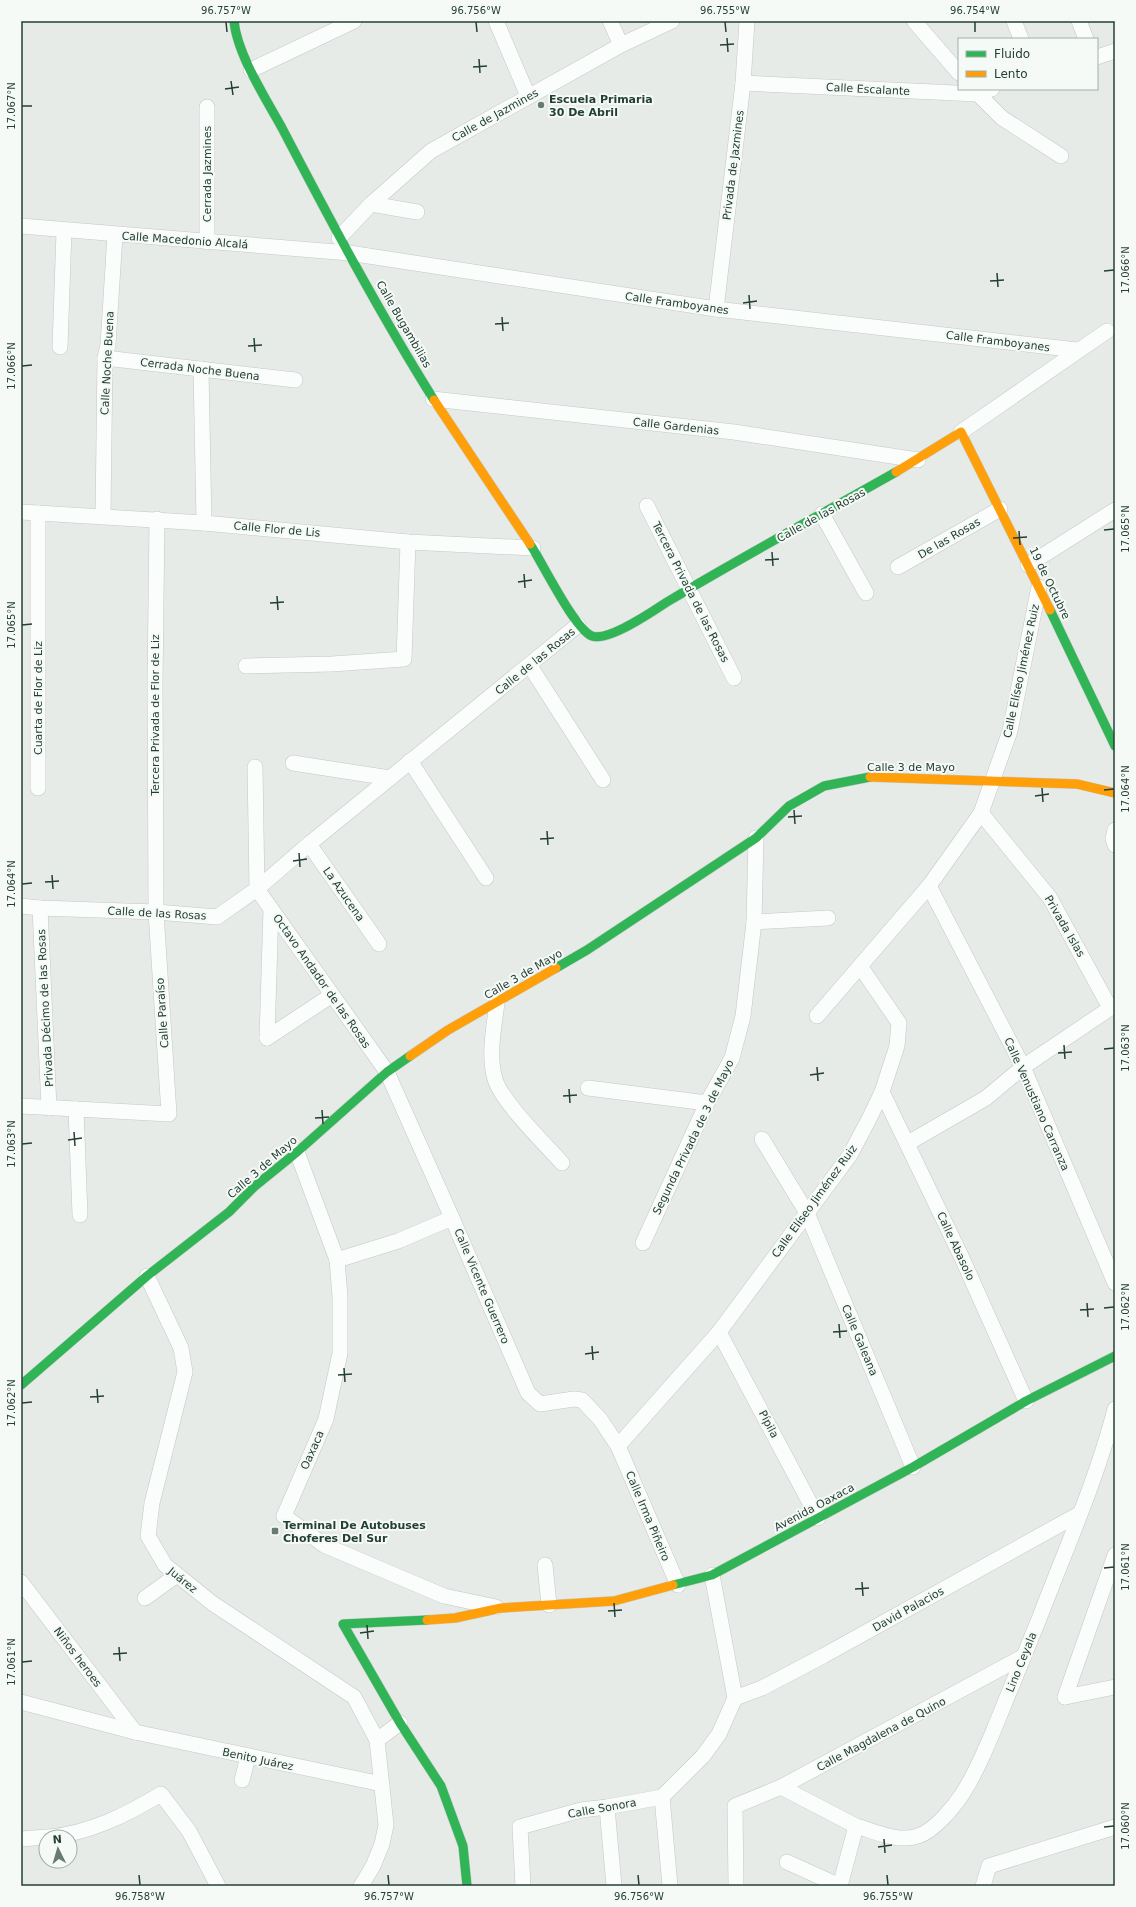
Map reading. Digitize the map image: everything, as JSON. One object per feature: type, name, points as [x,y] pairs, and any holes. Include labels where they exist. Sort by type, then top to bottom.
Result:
[{"type":"street","name":"Calle Bugambilias","points":[[234,21],[236,33],[251,70],[339,238],[433,399],[533,548],[578,625]]},
{"type":"street","points":[[251,70],[354,21]]},
{"type":"street","points":[[496,21],[528,96]]},
{"type":"street","points":[[610,21],[621,45]]},
{"type":"street","name":"Calle de Jazmines","points":[[339,238],[371,204],[431,150],[621,45],[672,21]]},
{"type":"street","name":"Privada de Jazmines","points":[[716,309],[744,83],[747,21]]},
{"type":"street","points":[[914,21],[958,72]]},
{"type":"street","points":[[1014,21],[1020,38]]},
{"type":"street","points":[[1079,21],[1086,38]]},
{"type":"street","points":[[1098,57],[1115,51]]},
{"type":"street","name":"Calle Escalante","points":[[744,83],[975,91]]},
{"type":"street","points":[[975,91],[1002,118],[1061,156]]},
{"type":"street","name":"Cerrada Jazmines","points":[[207,107],[207,242]]},
{"type":"street","points":[[371,204],[417,212]]},
{"type":"street","name":"Calle Macedonio Alcalá","points":[[21,226],[64,231],[349,253]]},
{"type":"street","points":[[60,347],[64,231]]},
{"type":"street","name":"Calle Noche Buena","points":[[103,515],[105,358],[108,345],[116,235]]},
{"type":"street","name":"Calle Framboyanes","points":[[349,253],[716,309],[1077,350]]},
{"type":"street","name":"Calle de las Rosas","points":[[21,906],[156,912],[217,917],[257,889],[309,844],[410,761],[530,666],[578,625],[590,636],[598,638],[613,633],[648,614],[689,589],[918,460],[961,432],[1077,350],[1107,331]]},
{"type":"street","name":"Cerrada Noche Buena","points":[[105,358],[294,380]]},
{"type":"street","points":[[201,369],[204,522]]},
{"type":"street","name":"Calle Gardenias","points":[[433,399],[734,432],[918,460]]},
{"type":"street","name":"19 de Octubre","points":[[961,432],[1039,587],[1115,746]]},
{"type":"street","name":"Tercera Privada de las Rosas","points":[[647,506],[734,678]]},
{"type":"street","name":"De las Rosas","points":[[898,567],[1000,509]]},
{"type":"street","points":[[1028,565],[1115,510]]},
{"type":"street","name":"Calle Flor de Lis","points":[[21,512],[103,515],[204,522],[408,542],[533,548]]},
{"type":"street","name":"Cuarta de Flor de Liz","points":[[38,513],[38,788]]},
{"type":"street","points":[[822,514],[866,593]]},
{"type":"street","name":"Tercera Privada de Flor de Liz","points":[[156,912],[155,684],[157,519]]},
{"type":"street","points":[[246,666],[332,664],[404,659],[408,542]]},
{"type":"street","name":"Calle Elíseo Jiménez Ruiz","points":[[618,1446],[719,1332],[850,1155],[882,1092],[897,1046],[899,1023],[860,966],[929,886],[981,813],[994,780],[1010,731],[1039,587]]},
{"type":"street","points":[[530,666],[603,780]]},
{"type":"street","points":[[410,761],[486,878]]},
{"type":"street","points":[[293,763],[390,778]]},
{"type":"street","points":[[255,767],[257,889]]},
{"type":"street","name":"Calle 3 de Mayo","points":[[21,1386],[146,1276],[229,1212],[255,1186],[297,1152],[386,1072],[448,1030],[587,950],[756,838],[789,806],[824,786],[874,776],[1077,784],[1115,793]]},
{"type":"street","name":"Privada Islas","points":[[981,813],[1050,898],[1113,1007]]},
{"type":"street","points":[[1115,830],[1113,839],[1115,845]]},
{"type":"street","name":"Segunda Privada de 3 de Mayo","points":[[643,1243],[707,1103],[732,1058],[743,1016],[754,922],[756,838]]},
{"type":"street","name":"La Azucena","points":[[309,844],[379,944]]},
{"type":"street","name":"Calle Venustiano Carranza","points":[[929,886],[1023,1067],[1115,1283]]},
{"type":"street","name":"Octavo Andador de las Rosas","points":[[257,889],[386,1072]]},
{"type":"street","name":"Privada Décimo de las Rosas","points":[[40,908],[49,1108]]},
{"type":"street","points":[[271,909],[267,1038],[332,995]]},
{"type":"street","name":"Calle Paraíso","points":[[76,1109],[168,1114],[156,912]]},
{"type":"street","points":[[754,922],[828,918]]},
{"type":"street","points":[[817,1016],[860,966]]},
{"type":"street","points":[[497,1003],[491,1053],[495,1080],[507,1101],[562,1163]]},
{"type":"street","points":[[908,1143],[986,1098],[1023,1067],[1113,1007]]},
{"type":"street","name":"Calle Vicente Guerrero","points":[[386,1072],[452,1218],[528,1393],[540,1404],[574,1399],[582,1400],[600,1419],[618,1446]]},
{"type":"street","points":[[588,1088],[707,1103]]},
{"type":"street","name":"Calle Abasolo","points":[[882,1092],[908,1143],[1026,1401]]},
{"type":"street","points":[[21,1106],[76,1109],[80,1215]]},
{"type":"street","name":"Calle Galeana","points":[[762,1139],[807,1213],[913,1467]]},
{"type":"street","name":"Oaxaca","points":[[297,1152],[337,1260],[340,1297],[340,1352],[326,1419],[284,1516],[330,1548],[444,1596],[501,1608]]},
{"type":"street","points":[[337,1260],[398,1241],[452,1218]]},
{"type":"street","name":"Juárez","points":[[146,1276],[181,1348],[184,1372],[152,1503],[148,1536],[164,1565],[212,1603],[354,1697],[377,1740]]},
{"type":"street","name":"Pípila","points":[[719,1332],[818,1518]]},
{"type":"street","name":"Avenida Oaxaca","points":[[400,1723],[343,1624],[455,1618],[501,1608],[614,1601],[712,1575],[913,1467],[1026,1401],[1115,1356]]},
{"type":"street","name":"Lino Ceyala","points":[[781,1787],[856,1826],[905,1838],[918,1836],[940,1821],[963,1793],[979,1765],[1024,1656],[1079,1514],[1110,1428],[1115,1409]]},
{"type":"street","name":"Calle Irma Piñeiro","points":[[618,1446],[678,1585]]},
{"type":"street","name":"David Palacios","points":[[735,1698],[762,1688],[823,1656],[1079,1514]]},
{"type":"street","points":[[1115,1555],[1065,1697],[1115,1687]]},
{"type":"street","points":[[545,1565],[549,1605]]},
{"type":"street","points":[[145,1598],[177,1575]]},
{"type":"street","points":[[670,1886],[662,1797],[703,1756],[719,1734],[735,1698],[712,1575]]},
{"type":"street","name":"Niños heroes","points":[[21,1582],[135,1732]]},
{"type":"street","name":"Calle Magdalena de Quino","points":[[736,1886],[735,1806],[781,1787],[1024,1656]]},
{"type":"street","name":"Benito Juárez","points":[[21,1702],[135,1732],[382,1784]]},
{"type":"street","points":[[361,1886],[373,1866],[382,1844],[386,1825],[377,1740],[400,1723],[441,1786],[463,1846],[467,1886]]},
{"type":"street","points":[[242,1780],[248,1757]]},
{"type":"street","points":[[78,1832],[94,1828],[131,1812],[161,1794],[189,1831],[218,1886]]},
{"type":"street","name":"Calle Sonora","points":[[523,1886],[520,1827],[581,1810],[662,1797]]},
{"type":"street","points":[[607,1807],[614,1886]]},
{"type":"street","points":[[787,1862],[840,1886],[856,1826]]},
{"type":"street","points":[[983,1886],[989,1866],[1115,1827]]},
{"type":"street","points":[[21,1839],[38,1838]]},
{"type":"traffic: fast","points":[[234,21],[236,34],[246,62],[253,76],[355,266],[434,400]]},
{"type":"traffic: fast","points":[[530,544],[577,622],[592,636],[599,637],[619,631],[630,625],[724,569],[896,472]]},
{"type":"traffic: fast","points":[[1050,610],[1115,746]]},
{"type":"traffic: fast","points":[[556,968],[587,950],[756,838],[789,806],[824,786],[870,777]]},
{"type":"traffic: fast","points":[[21,1385],[147,1276],[229,1212],[255,1186],[297,1152],[387,1072],[410,1056]]},
{"type":"traffic: fast","points":[[673,1585],[712,1575],[913,1467],[1026,1401],[1115,1356]]},
{"type":"traffic: fast","points":[[427,1620],[343,1624],[400,1723],[441,1786],[463,1846],[467,1886]]},
{"type":"traffic: slow","points":[[434,400],[530,544]]},
{"type":"traffic: slow","points":[[896,472],[961,432],[1050,610]]},
{"type":"traffic: slow","points":[[870,777],[1077,784],[1115,793]]},
{"type":"traffic: slow","points":[[410,1056],[448,1030],[556,968]]},
{"type":"traffic: slow","points":[[427,1620],[455,1618],[501,1608],[614,1601],[673,1585]]},
{"type":"place","name":"Escuela Primaria 30 De Abril","points":[[541,105]]},
{"type":"place","name":"Terminal De Autobuses Choferes Del Sur","points":[[275,1531]]}]
